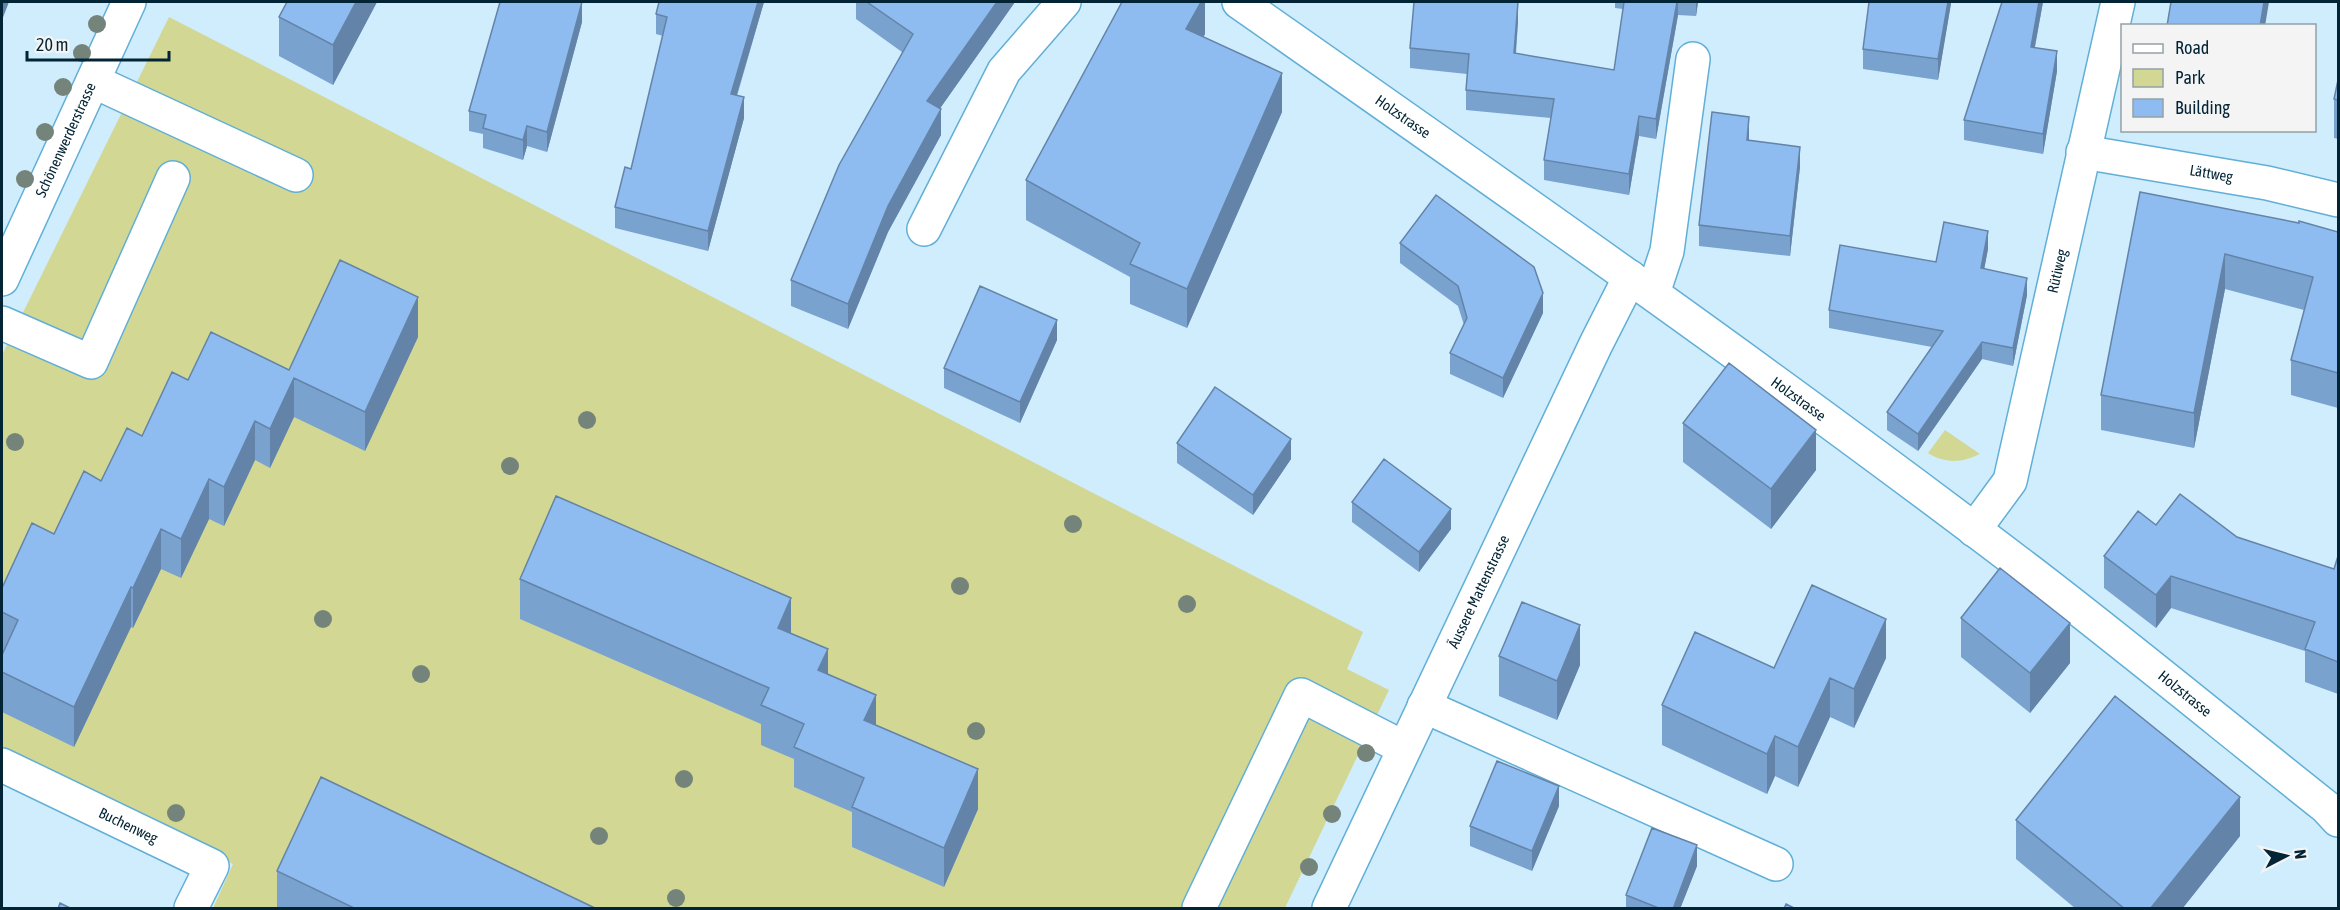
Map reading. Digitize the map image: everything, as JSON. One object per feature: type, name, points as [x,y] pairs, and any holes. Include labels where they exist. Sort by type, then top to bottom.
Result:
[{"type":"street","name":"Schönenwerderstrasse","points":[[2,279],[129,2]]},
{"type":"street","points":[[924,229],[1004,71],[1064,2]]},
{"type":"street","name":"Holzstrasse","points":[[1239,2],[1642,285],[1974,530],[2299,785],[2338,820]]},
{"type":"street","name":"Rütiweg","points":[[1974,530],[2010,481],[2118,2]]},
{"type":"street","name":"Äussere Mattenstrasse","points":[[1329,909],[1424,706],[1642,285],[1667,251],[1693,59]]},
{"type":"street","points":[[93,81],[296,175]]},
{"type":"street","name":"Lättweg","points":[[2083,152],[2267,183],[2338,200]]},
{"type":"street","points":[[2,323],[91,362],[173,178]]},
{"type":"street","points":[[1198,909],[1301,695],[1404,748]]},
{"type":"street","points":[[1424,706],[1776,864]]},
{"type":"street","name":"Buchenweg","points":[[2,765],[212,866],[191,909]]},
{"type":"green space","points":[[169,17],[1363,632],[1347,669],[1389,690],[1285,908],[213,908],[233,864],[2,748],[2,355]]},
{"type":"green space","points":[[1945,430],[1980,454],[1956,461],[1944,460],[1928,453]]},
{"type":"building","points":[[287,2],[356,2],[333,45],[279,17]]},
{"type":"building","points":[[500,2],[582,2],[547,132],[527,126],[523,140],[483,128],[486,115],[469,111]]},
{"type":"building","points":[[659,2],[758,2],[731,94],[744,97],[708,231],[615,207],[625,167],[631,169],[667,17],[656,14]]},
{"type":"building","points":[[867,2],[997,2],[927,101],[941,109],[888,206],[848,304],[791,280],[839,165],[913,34]]},
{"type":"building","points":[[1122,2],[1201,2],[1186,29],[1282,73],[1187,289],[1130,264],[1140,243],[1026,180]]},
{"type":"building","points":[[1414,2],[1518,2],[1514,53],[1614,70],[1624,2],[1677,2],[1656,119],[1639,116],[1629,174],[1544,160],[1554,99],[1466,90],[1469,54],[1410,48]]},
{"type":"building","points":[[1869,2],[1948,2],[1938,59],[1863,49]]},
{"type":"building","points":[[2002,2],[2039,2],[2031,47],[2057,51],[2043,134],[1964,120]]},
{"type":"building","points":[[2171,2],[2264,2],[2260,24],[2167,24]]},
{"type":"building","points":[[2338,80],[2338,100],[2334,99]]},
{"type":"building","points":[[1712,112],[1749,117],[1747,140],[1800,147],[1790,236],[1699,225]]},
{"type":"building","points":[[2140,192],[2299,223],[2299,221],[2338,232],[2338,373],[2291,360],[2313,277],[2225,254],[2194,413],[2101,395]]},
{"type":"building","points":[[1436,195],[1534,267],[1543,293],[1503,378],[1450,353],[1467,318],[1458,286],[1400,243]]},
{"type":"building","points":[[1944,222],[1988,231],[1981,268],[2027,278],[2013,348],[1982,342],[1918,434],[1887,412],[1943,331],[1829,310],[1840,245],[1936,262]]},
{"type":"building","points":[[340,260],[418,297],[365,412],[294,378],[270,429],[255,421],[224,487],[209,479],[181,539],[161,529],[74,707],[2,672],[2,655],[18,620],[2,612],[2,588],[32,523],[54,534],[84,471],[101,481],[127,428],[142,436],[172,372],[188,380],[211,332],[289,370]]},
{"type":"building","points":[[980,286],[1057,320],[1020,402],[944,368]]},
{"type":"building","points":[[1729,363],[1816,430],[1771,489],[1683,423]]},
{"type":"building","points":[[1215,387],[1291,439],[1253,495],[1177,443]]},
{"type":"building","points":[[1384,459],[1451,509],[1419,552],[1352,502]]},
{"type":"building","points":[[2180,494],[2237,537],[2334,569],[2338,556],[2338,662],[2305,649],[2315,622],[2171,576],[2156,595],[2104,556],[2138,511],[2156,525]]},
{"type":"building","points":[[556,496],[791,598],[778,628],[828,649],[818,670],[876,695],[864,720],[978,769],[944,848],[852,807],[864,778],[794,747],[804,724],[761,705],[769,688],[520,579]]},
{"type":"building","points":[[2000,568],[2070,623],[2030,673],[1961,618]]},
{"type":"building","points":[[1812,585],[1886,619],[1854,689],[1830,678],[1798,747],[1775,736],[1767,754],[1662,705],[1695,632],[1774,668]]},
{"type":"building","points":[[1522,602],[1580,625],[1557,681],[1499,656]]},
{"type":"building","points":[[2115,696],[2240,797],[2150,909],[2125,909],[2016,820]]},
{"type":"building","points":[[1497,761],[1559,786],[1532,851],[1470,826]]},
{"type":"building","points":[[321,777],[597,909],[356,909],[277,871]]},
{"type":"building","points":[[1652,828],[1697,845],[1673,909],[1661,909],[1626,895]]},
{"type":"building","points":[[60,903],[72,909],[58,909]]},
{"type":"building","points":[[1786,904],[1796,909],[1784,909]]}]
